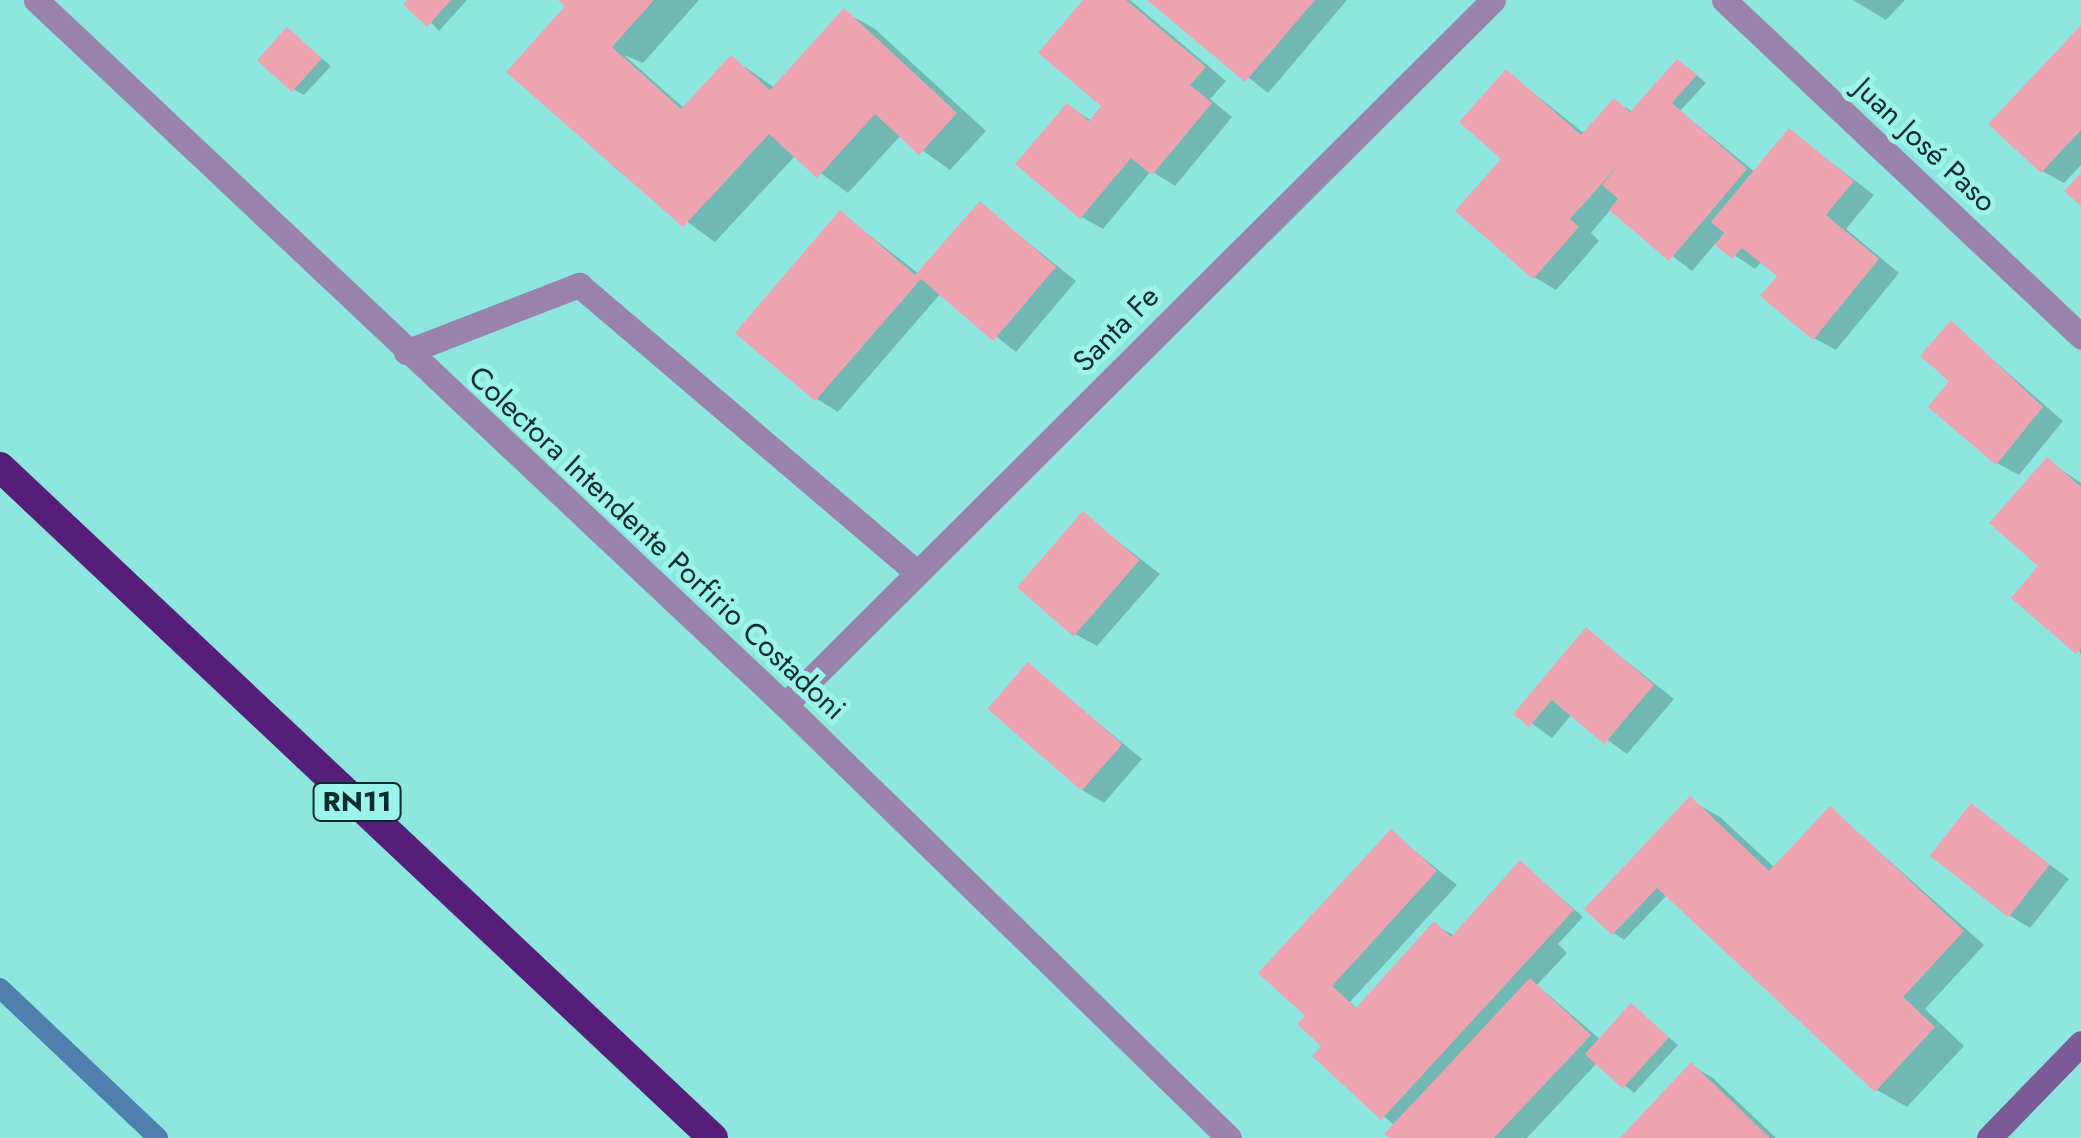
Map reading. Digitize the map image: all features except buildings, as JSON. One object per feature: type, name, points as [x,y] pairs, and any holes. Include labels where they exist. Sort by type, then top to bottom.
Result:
[{"type":"highway","name":"RN11","points":[[0,466],[714,1138]]},
{"type":"street","name":"Colectora Intendente Porfirio Costadoni","points":[[36,0],[785,705],[1230,1138]]},
{"type":"street","name":"Santa Fe","points":[[785,705],[1493,0]]},
{"type":"street","name":"Juan José Paso","points":[[1724,0],[2081,336]]},
{"type":"street","points":[[406,352],[580,286],[917,572]]},
{"type":"street","points":[[1989,1138],[2081,1043]]},
{"type":"waterway","points":[[0,988],[158,1138]]}]
